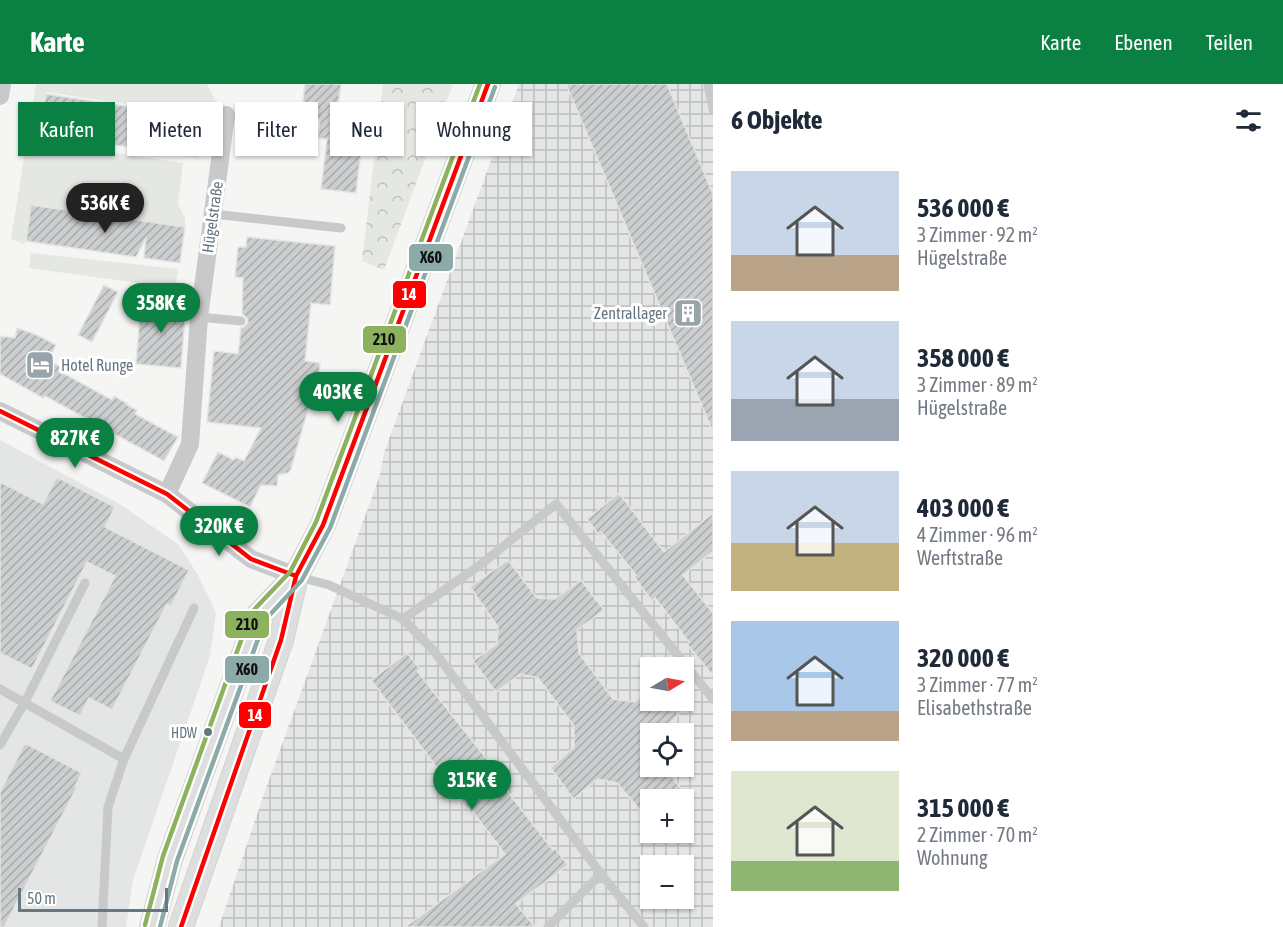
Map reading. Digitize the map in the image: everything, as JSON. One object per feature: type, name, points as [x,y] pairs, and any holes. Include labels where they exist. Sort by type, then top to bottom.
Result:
[{"type":"main road","points":[[181,927],[281,640],[296,576],[323,525],[488,84]]},
{"type":"main road","points":[[152,927],[170,859],[258,616],[296,576]]},
{"type":"street","points":[[0,96],[2,84]]},
{"type":"street","name":"Hügelstraße","points":[[167,494],[190,444],[199,317],[226,115]]},
{"type":"street","points":[[0,411],[167,494],[251,559],[296,576]]},
{"type":"lane","points":[[708,84],[713,109]]},
{"type":"lane","points":[[213,214],[341,228]]},
{"type":"lane","points":[[199,317],[241,321]]},
{"type":"lane","points":[[403,620],[480,565],[556,504],[713,699]]},
{"type":"lane","points":[[296,576],[329,585],[403,620],[434,651],[601,874],[644,927]]},
{"type":"lane","points":[[0,745],[85,583]]},
{"type":"lane","points":[[102,927],[108,807],[124,759],[194,608]]},
{"type":"lane","points":[[0,689],[124,759]]},
{"type":"lane","points":[[548,927],[601,874]]},
{"type":"shaded area","points":[[519,84],[713,84],[713,927],[219,927],[265,791],[380,475],[384,453],[493,156],[532,156],[532,102],[512,102]]},
{"type":"shaded area","points":[[0,440],[118,503],[178,544],[198,575],[216,613],[210,656],[133,880],[126,927],[0,927]]},
{"type":"green space","points":[[36,84],[207,84],[216,102],[127,102],[127,104],[46,92],[44,102],[33,102]]},
{"type":"green space","points":[[383,84],[453,84],[446,102],[416,102],[416,156],[426,156],[384,270],[362,261],[374,156],[404,156],[404,102],[381,102]]},
{"type":"green space","points":[[115,153],[183,163],[178,204],[185,218],[185,227],[32,205],[26,241],[24,244],[11,239],[24,156],[115,156]]},
{"type":"green space","points":[[31,253],[178,269],[175,288],[29,268]]},
{"type":"building","points":[[305,84],[341,84],[339,102],[330,102],[330,156],[360,156],[356,193],[321,189],[327,139],[318,138],[320,120],[318,120],[318,102],[303,102]]},
{"type":"building","name":"Zentrallager","points":[[566,84],[667,84],[713,194],[713,432]]},
{"type":"building","points":[[46,94],[98,102],[45,102]]},
{"type":"building","points":[[115,105],[127,106],[127,147],[115,145]]},
{"type":"building","points":[[31,205],[185,227],[180,263],[144,258],[146,238],[136,257],[26,241]]},
{"type":"building","points":[[247,237],[335,246],[330,305],[311,303],[305,361],[320,363],[316,407],[309,406],[291,469],[288,473],[278,475],[277,486],[261,485],[250,507],[202,483],[218,452],[234,460],[236,457],[244,461],[261,428],[207,422],[214,351],[238,354],[241,328],[248,322],[242,314],[243,278],[235,277],[238,247],[246,247]]},
{"type":"building","points":[[104,285],[118,292],[92,342],[78,335]]},
{"type":"building","points":[[141,301],[186,304],[181,368],[136,364]]},
{"type":"building","points":[[17,328],[56,345],[48,360],[61,367],[59,371],[112,400],[114,396],[137,410],[135,414],[178,437],[164,461],[0,374],[0,336],[15,338]]},
{"type":"building","points":[[57,477],[115,507],[105,527],[189,570],[171,606],[167,604],[112,710],[89,698],[80,716],[50,701],[115,576],[87,562],[32,669],[0,653],[0,482],[43,504]]},
{"type":"building","points":[[619,493],[664,552],[713,513],[713,551],[683,575],[713,613],[713,676],[655,598],[652,601],[634,577],[636,575],[601,532],[598,534],[587,519]]},
{"type":"building","points":[[508,560],[537,598],[555,599],[581,580],[604,610],[577,630],[579,653],[613,699],[635,702],[640,698],[640,711],[676,711],[679,715],[670,723],[640,723],[640,777],[672,777],[681,789],[640,789],[640,810],[617,783],[598,779],[573,799],[551,768],[574,747],[574,726],[538,678],[520,674],[496,692],[473,661],[497,644],[498,627],[470,587]]},
{"type":"building","points":[[407,653],[420,669],[417,671],[494,768],[491,770],[553,850],[555,848],[568,865],[516,904],[535,927],[405,927],[505,854],[473,812],[471,813],[371,680]]},
{"type":"building","points":[[25,743],[82,773],[75,786],[77,787],[4,927],[0,927],[0,792]]},
{"type":"transit line","name":"210","points":[[145,925],[163,856],[251,613],[290,572],[316,522],[480,84]]},
{"type":"transit line","name":"14","points":[[181,927],[281,640],[296,576],[323,525],[488,84]]},
{"type":"transit line","name":"X60","points":[[160,927],[177,861],[265,620],[302,580],[330,528],[495,87]]},
{"type":"transit line","name":"14","points":[[0,411],[167,494],[251,559],[296,576]]},
{"type":"place","name":"Zentrallager","points":[[688,313]]},
{"type":"place","name":"Hotel Runge","points":[[40,365]]},
{"type":"place","name":"HDW","points":[[208,732]]}]
